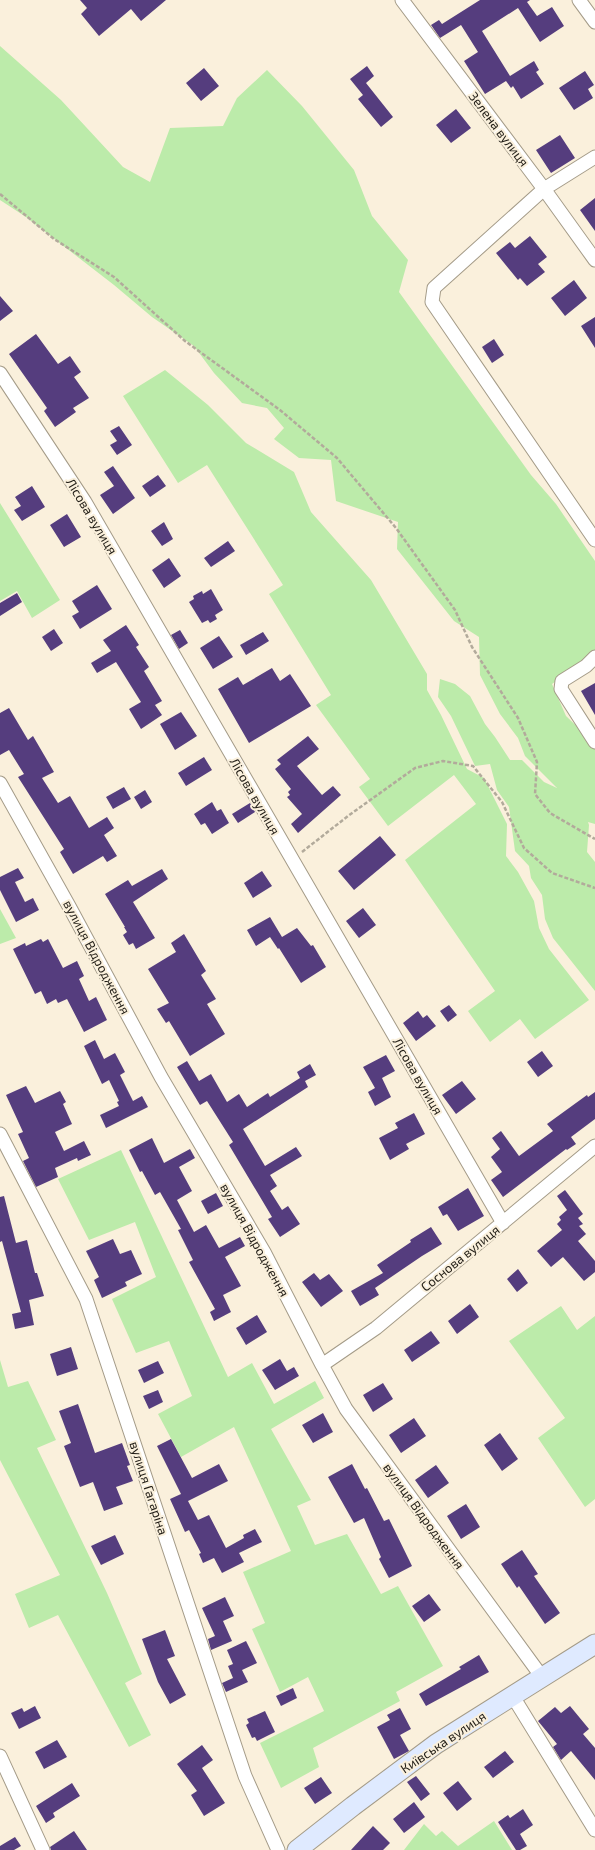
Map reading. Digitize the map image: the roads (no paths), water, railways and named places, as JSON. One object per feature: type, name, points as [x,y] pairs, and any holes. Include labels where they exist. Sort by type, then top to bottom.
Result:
[{"type":"street","name":"Зелена вулиця","points":[[402,0],[544,189],[595,260]]},
{"type":"street","points":[[579,0],[595,22]]},
{"type":"street","points":[[595,158],[544,189],[434,288],[432,302],[595,540]]},
{"type":"street","name":"Лісова вулиця","points":[[0,373],[85,502],[503,1223]]},
{"type":"street","points":[[595,657],[586,666],[562,681],[561,690],[595,742]]},
{"type":"street","name":"вулиця Відродження","points":[[0,783],[70,908],[161,1077],[264,1252],[346,1409],[542,1677]]},
{"type":"street","name":"вулиця Гагаріна","points":[[0,1134],[86,1299],[245,1776],[278,1850]]},
{"type":"street","name":"Соснова вулиця","points":[[322,1365],[376,1328],[595,1146]]},
{"type":"street","name":"Київська вулиця","points":[[297,1850],[352,1806],[436,1744],[595,1644]]},
{"type":"street","points":[[512,1696],[595,1830]]},
{"type":"street","points":[[0,1756],[43,1850]]}]
